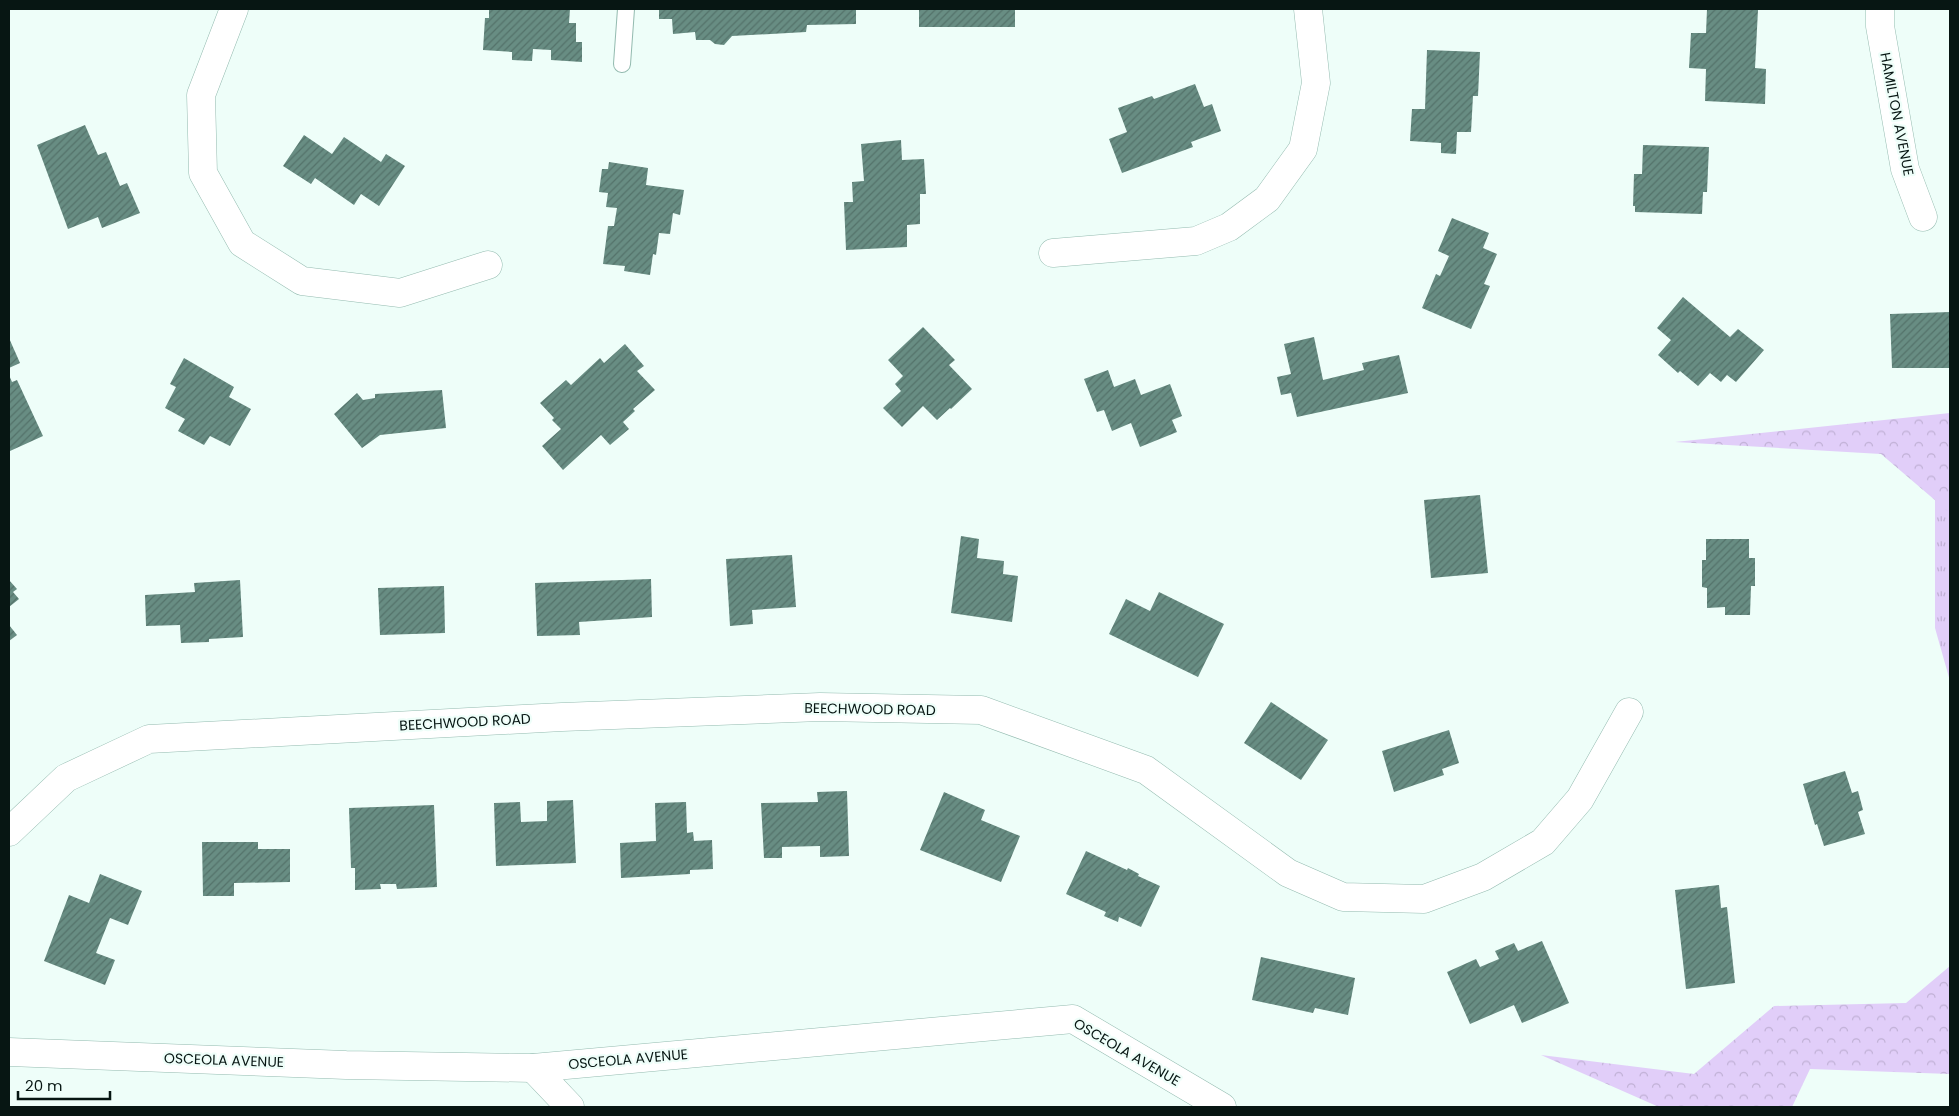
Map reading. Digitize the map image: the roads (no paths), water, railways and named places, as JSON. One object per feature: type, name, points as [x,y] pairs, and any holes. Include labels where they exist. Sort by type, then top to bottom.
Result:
[{"type":"street","points":[[234,9],[201,95],[203,173],[242,243],[302,281],[400,293],[488,265]]},
{"type":"street","points":[[1052,253],[1196,241],[1229,227],[1267,199],[1303,149],[1316,83],[1308,9]]},
{"type":"street","name":"HAMILTON AVENUE","points":[[1880,9],[1880,26],[1905,169],[1923,217]]},
{"type":"street","name":"BEECHWOOD ROAD","points":[[9,832],[66,778],[149,739],[562,717],[820,707],[981,710],[1146,770],[1288,873],[1343,897],[1424,899],[1483,877],[1543,842],[1580,799],[1630,712]]},
{"type":"street","name":"OSCEOLA AVENUE","points":[[9,1052],[346,1065],[533,1068],[1073,1019],[1222,1107]]},
{"type":"street","points":[[533,1068],[570,1107]]},
{"type":"lane","points":[[622,64],[626,9]]}]
